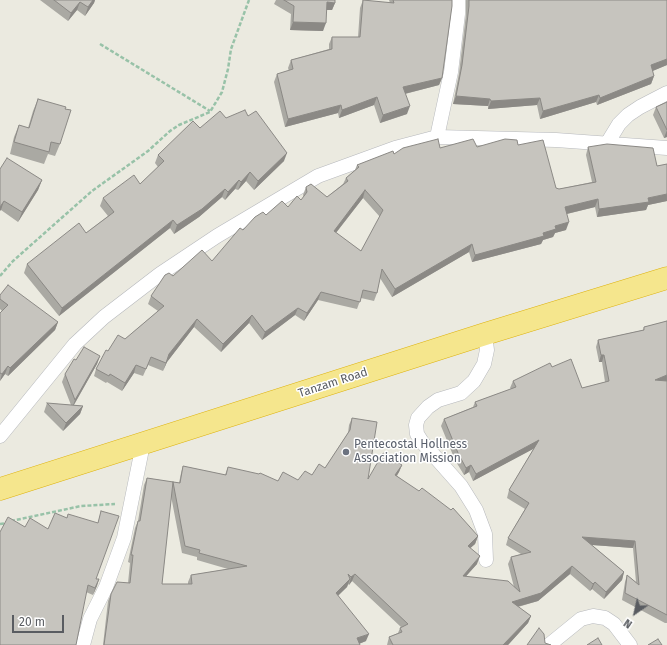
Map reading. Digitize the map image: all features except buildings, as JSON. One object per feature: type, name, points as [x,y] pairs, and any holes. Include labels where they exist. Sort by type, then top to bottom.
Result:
[{"type":"highway","name":"Tanzam Road","points":[[0,490],[485,334],[667,278]]},
{"type":"street","points":[[436,137],[451,72],[458,14],[458,0]]},
{"type":"street","points":[[608,142],[619,124],[628,115],[640,106],[667,93]]},
{"type":"street","points":[[0,436],[75,344],[104,317],[160,274],[251,214],[318,176],[395,148],[436,137],[608,142],[667,148]]},
{"type":"street","points":[[485,334],[487,350],[484,364],[474,381],[461,393],[438,400],[428,407],[418,418],[416,425],[417,434],[422,442],[461,486],[476,510],[485,534],[486,560]]},
{"type":"street","points":[[83,645],[90,619],[106,587],[124,538],[143,444]]},
{"type":"street","points":[[549,645],[581,619],[594,616],[605,618],[614,624],[630,645]]},
{"type":"path","points":[[0,276],[13,261],[92,191],[148,151],[170,131],[179,125],[210,112],[222,92],[228,69],[231,48],[248,0]]},
{"type":"path","points":[[100,44],[210,112]]},
{"type":"path","points":[[0,524],[81,506],[131,503]]},
{"type":"place","name":"Pentecostal Hollness Association Mission","points":[[346,452]]}]
